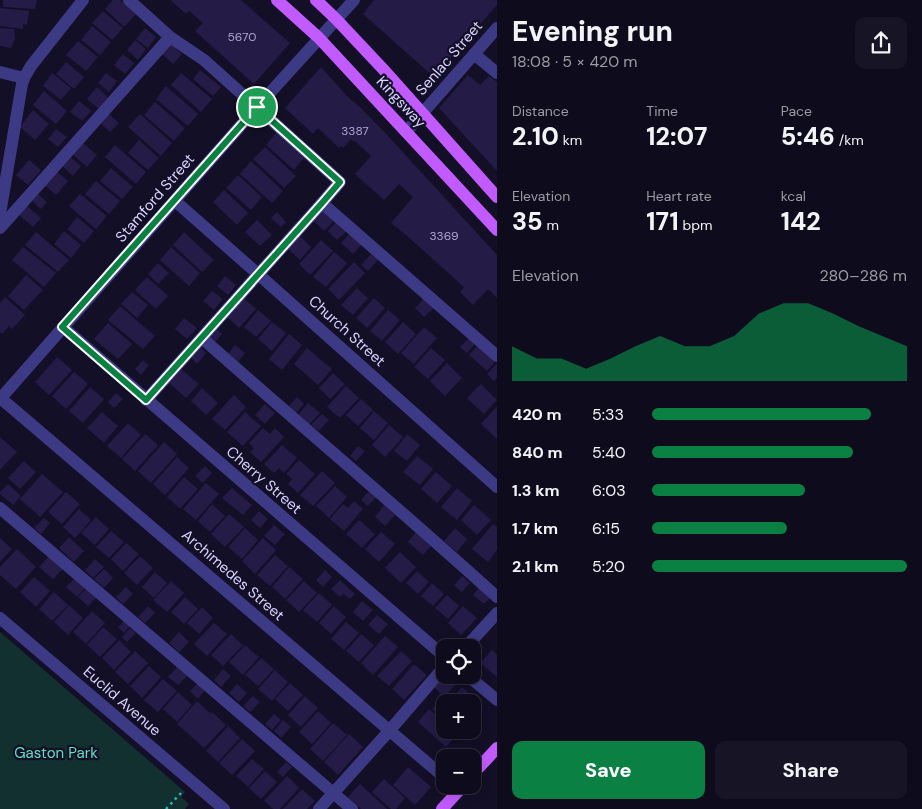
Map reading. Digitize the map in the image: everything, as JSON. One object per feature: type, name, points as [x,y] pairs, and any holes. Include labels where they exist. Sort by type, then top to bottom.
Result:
[{"type":"main road","name":"Kingsway","points":[[278,0],[319,38],[497,230]]},
{"type":"main road","name":"Kingsway","points":[[316,0],[423,113],[497,197]]},
{"type":"main road","points":[[481,765],[497,748]]},
{"type":"main road","points":[[442,809],[453,794]]},
{"type":"street","points":[[0,214],[24,78],[31,66],[83,0]]},
{"type":"street","points":[[129,0],[170,37],[204,60],[340,182],[146,400]]},
{"type":"street","name":"Stamford Street","points":[[0,399],[257,107],[354,0]]},
{"type":"street","name":"Senlac Street","points":[[406,132],[497,28]]},
{"type":"street","points":[[0,228],[170,37]]},
{"type":"street","points":[[474,54],[497,73]]},
{"type":"street","points":[[0,72],[24,78]]},
{"type":"street","name":"Church Street","points":[[175,201],[497,487]]},
{"type":"street","points":[[322,203],[497,356]]},
{"type":"street","name":"Cherry Street","points":[[62,327],[436,649]]},
{"type":"street","points":[[202,338],[431,537],[497,597]]},
{"type":"street","name":"Archimedes Street","points":[[0,399],[19,413],[436,770]]},
{"type":"street","points":[[0,508],[352,809]]},
{"type":"street","points":[[473,639],[497,613]]},
{"type":"street","name":"Euclid Avenue","points":[[0,618],[224,809]]},
{"type":"street","points":[[319,809],[436,676]]},
{"type":"street","points":[[478,684],[497,700]]},
{"type":"path","points":[[166,809],[181,793]]},
{"type":"green space","name":"Gaston Park","points":[[0,632],[185,792],[181,797],[189,804],[185,809],[0,809]]},
{"type":"building","points":[[3,0],[37,0],[35,9],[3,7]]},
{"type":"building","points":[[113,0],[120,0],[136,14],[124,27],[105,9]]},
{"type":"building","points":[[170,0],[241,0],[290,43],[254,84],[195,31],[203,23],[189,11],[186,14]]},
{"type":"building","points":[[374,0],[497,0],[497,5],[434,77],[363,14]]},
{"type":"building","points":[[0,8],[29,11],[27,25],[23,24],[23,29],[0,26]]},
{"type":"building","points":[[103,11],[123,28],[112,40],[92,23]]},
{"type":"building","points":[[92,26],[111,42],[100,55],[81,40]]},
{"type":"building","points":[[0,28],[14,29],[15,39],[11,48],[0,46]]},
{"type":"building","points":[[145,28],[156,37],[148,48],[136,39]]},
{"type":"building","points":[[135,40],[146,49],[138,60],[127,50]]},
{"type":"building","points":[[78,41],[98,57],[86,71],[66,55]]},
{"type":"building","points":[[171,44],[182,54],[173,64],[162,54]]},
{"type":"building","points":[[123,54],[134,63],[125,74],[114,65]]},
{"type":"building","points":[[66,62],[84,77],[74,89],[56,74]]},
{"type":"building","points":[[321,67],[347,96],[389,137],[497,255],[497,298],[488,289],[473,305],[460,292],[464,287],[391,223],[413,197],[399,184],[384,200],[355,174],[371,156],[355,141],[351,139],[343,148],[341,146],[339,148],[318,128],[313,134],[285,108]]},
{"type":"building","points":[[200,70],[221,87],[213,96],[193,79]]},
{"type":"building","points":[[52,73],[71,88],[61,100],[43,86]]},
{"type":"building","points":[[106,73],[117,81],[109,92],[98,83]]},
{"type":"building","points":[[181,73],[212,99],[201,112],[171,85]]},
{"type":"building","points":[[468,75],[480,85],[489,76],[497,82],[497,171],[439,108]]},
{"type":"building","points":[[166,86],[198,114],[188,126],[156,99]]},
{"type":"building","points":[[97,87],[108,97],[99,109],[87,99]]},
{"type":"building","points":[[44,91],[67,111],[56,124],[33,105]]},
{"type":"building","points":[[79,101],[91,111],[82,121],[70,112]]},
{"type":"building","points":[[155,102],[185,128],[174,141],[144,115]]},
{"type":"building","points":[[33,110],[49,124],[35,140],[20,127]]},
{"type":"building","points":[[108,113],[119,123],[110,132],[100,123]]},
{"type":"building","points":[[140,114],[172,143],[161,156],[128,127]]},
{"type":"building","points":[[56,129],[67,137],[58,147],[48,139]]},
{"type":"building","points":[[276,133],[304,158],[294,170],[266,145]]},
{"type":"building","points":[[139,140],[159,158],[148,170],[128,153]]},
{"type":"building","points":[[81,141],[97,155],[87,167],[71,153]]},
{"type":"building","points":[[115,145],[146,172],[136,184],[105,157]]},
{"type":"building","points":[[265,147],[296,176],[284,188],[253,159]]},
{"type":"building","points":[[70,157],[81,166],[73,176],[62,166]]},
{"type":"building","points":[[29,160],[41,170],[28,185],[16,175]]},
{"type":"building","points":[[251,161],[283,191],[272,203],[240,174]]},
{"type":"building","points":[[111,168],[133,187],[122,199],[100,181]]},
{"type":"building","points":[[56,171],[68,181],[56,195],[44,185]]},
{"type":"building","points":[[238,175],[262,197],[251,210],[226,188]]},
{"type":"building","points":[[96,181],[120,201],[109,214],[85,194]]},
{"type":"building","points":[[224,190],[248,213],[237,225],[213,202]]},
{"type":"building","points":[[38,194],[47,202],[41,209],[31,200]]},
{"type":"building","points":[[80,194],[107,216],[96,229],[69,206]]},
{"type":"building","points":[[27,206],[41,218],[33,227],[19,215]]},
{"type":"building","points":[[324,209],[335,220],[324,231],[313,220]]},
{"type":"building","points":[[277,212],[286,222],[281,227],[271,218]]},
{"type":"building","points":[[77,217],[94,231],[84,243],[67,229]]},
{"type":"building","points":[[257,220],[272,235],[260,246],[245,232]]},
{"type":"building","points":[[337,221],[347,231],[337,240],[328,231]]},
{"type":"building","points":[[64,231],[81,245],[71,258],[54,244]]},
{"type":"building","points":[[36,232],[69,260],[58,272],[25,245]]},
{"type":"building","points":[[184,232],[214,260],[202,272],[173,245]]},
{"type":"building","points":[[350,233],[362,244],[353,254],[341,243]]},
{"type":"building","points":[[299,235],[311,247],[300,260],[287,248]]},
{"type":"building","points":[[321,240],[333,251],[310,275],[299,264]]},
{"type":"building","points":[[23,247],[56,273],[44,287],[12,260]]},
{"type":"building","points":[[171,247],[200,273],[189,286],[160,260]]},
{"type":"building","points":[[334,252],[347,263],[326,287],[313,277]]},
{"type":"building","points":[[371,254],[378,260],[368,271],[361,265]]},
{"type":"building","points":[[354,262],[365,273],[339,300],[328,289]]},
{"type":"building","points":[[158,263],[169,273],[158,284],[148,274]]},
{"type":"building","points":[[26,275],[43,290],[24,310],[8,296]]},
{"type":"building","points":[[225,276],[236,285],[228,295],[217,286]]},
{"type":"building","points":[[147,277],[168,296],[156,309],[135,290]]},
{"type":"building","points":[[357,288],[368,298],[353,315],[341,305]]},
{"type":"building","points":[[212,291],[223,299],[214,310],[203,301]]},
{"type":"building","points":[[132,292],[148,305],[137,318],[121,304]]},
{"type":"building","points":[[5,297],[25,315],[12,329],[9,326],[2,334],[0,332],[0,303]]},
{"type":"building","points":[[244,298],[256,309],[239,328],[227,317]]},
{"type":"building","points":[[374,298],[385,308],[367,328],[356,318]]},
{"type":"building","points":[[424,298],[434,308],[424,317],[415,308]]},
{"type":"building","points":[[120,306],[155,336],[143,349],[108,320]]},
{"type":"building","points":[[258,310],[271,321],[256,337],[244,327]]},
{"type":"building","points":[[388,310],[400,320],[382,341],[370,331]]},
{"type":"building","points":[[184,318],[197,328],[187,339],[175,329]]},
{"type":"building","points":[[272,322],[286,333],[272,351],[258,339]]},
{"type":"building","points":[[403,322],[416,334],[398,354],[385,342]]},
{"type":"building","points":[[108,323],[132,344],[118,359],[94,339]]},
{"type":"building","points":[[424,327],[437,338],[414,364],[401,353]]},
{"type":"building","points":[[216,328],[222,334],[215,342],[208,337]]},
{"type":"building","points":[[289,334],[302,345],[282,370],[269,359]]},
{"type":"building","points":[[469,338],[475,344],[467,353],[460,347]]},
{"type":"building","points":[[235,345],[245,353],[238,362],[228,354]]},
{"type":"building","points":[[478,345],[496,361],[487,371],[469,355]]},
{"type":"building","points":[[199,346],[206,353],[197,364],[190,357]]},
{"type":"building","points":[[307,348],[332,369],[318,385],[294,364]]},
{"type":"building","points":[[431,348],[445,360],[428,379],[414,367]]},
{"type":"building","points":[[57,357],[72,370],[49,395],[35,382]]},
{"type":"building","points":[[143,360],[149,365],[141,375],[135,369]]},
{"type":"building","points":[[447,363],[462,378],[445,396],[430,381]]},
{"type":"building","points":[[497,363],[497,378],[494,381],[487,374]]},
{"type":"building","points":[[181,369],[199,384],[186,398],[169,383]]},
{"type":"building","points":[[74,372],[88,384],[66,409],[52,396]]},
{"type":"building","points":[[333,373],[345,384],[330,399],[319,388]]},
{"type":"building","points":[[481,384],[497,400],[484,414],[467,398]]},
{"type":"building","points":[[346,386],[359,398],[340,418],[327,407]]},
{"type":"building","points":[[90,387],[104,399],[83,423],[69,411]]},
{"type":"building","points":[[202,388],[218,403],[206,415],[191,401]]},
{"type":"building","points":[[116,393],[123,399],[114,408],[108,402]]},
{"type":"building","points":[[234,395],[246,407],[225,430],[212,419]]},
{"type":"building","points":[[297,397],[304,404],[296,413],[289,406]]},
{"type":"building","points":[[361,399],[373,410],[358,426],[346,415]]},
{"type":"building","points":[[308,403],[320,413],[309,425],[298,415]]},
{"type":"building","points":[[265,404],[275,413],[265,424],[255,415]]},
{"type":"building","points":[[497,406],[497,439],[481,424]]},
{"type":"building","points":[[374,411],[388,423],[374,440],[360,428]]},
{"type":"building","points":[[102,412],[118,426],[104,443],[87,428]]},
{"type":"building","points":[[245,412],[261,426],[243,446],[227,432]]},
{"type":"building","points":[[322,414],[329,420],[319,431],[311,425]]},
{"type":"building","points":[[128,423],[141,435],[121,458],[107,446]]},
{"type":"building","points":[[389,425],[403,437],[385,457],[372,445]]},
{"type":"building","points":[[263,428],[270,434],[275,428],[284,437],[261,462],[250,452],[254,448],[249,443]]},
{"type":"building","points":[[145,434],[158,445],[135,471],[122,459]]},
{"type":"building","points":[[407,434],[420,445],[407,461],[394,451]]},
{"type":"building","points":[[0,437],[17,452],[0,470]]},
{"type":"building","points":[[164,442],[177,454],[151,483],[138,471]]},
{"type":"building","points":[[282,445],[297,458],[284,473],[279,468],[274,473],[264,464]]},
{"type":"building","points":[[358,446],[365,451],[356,461],[350,456]]},
{"type":"building","points":[[417,456],[433,469],[420,485],[403,472]]},
{"type":"building","points":[[177,457],[189,468],[165,495],[153,484]]},
{"type":"building","points":[[299,460],[315,474],[298,493],[288,484],[292,479],[286,474]]},
{"type":"building","points":[[24,461],[36,472],[20,489],[8,478]]},
{"type":"building","points":[[205,466],[212,473],[203,483],[195,476]]},
{"type":"building","points":[[322,471],[335,483],[313,506],[300,495]]},
{"type":"building","points":[[436,472],[452,486],[437,503],[421,489]]},
{"type":"building","points":[[42,474],[63,492],[40,517],[20,499]]},
{"type":"building","points":[[184,477],[198,489],[180,509],[167,497]]},
{"type":"building","points":[[206,483],[219,494],[196,520],[183,509]]},
{"type":"building","points":[[8,484],[21,496],[13,505],[0,494]]},
{"type":"building","points":[[335,486],[347,497],[329,518],[316,506]]},
{"type":"building","points":[[232,488],[252,505],[243,515],[222,498]]},
{"type":"building","points":[[457,488],[472,501],[457,520],[441,507]]},
{"type":"building","points":[[369,491],[376,497],[368,506],[361,500]]},
{"type":"building","points":[[66,492],[80,504],[62,524],[48,512]]},
{"type":"building","points":[[354,501],[363,509],[344,531],[330,519],[343,504],[348,508]]},
{"type":"building","points":[[212,504],[225,516],[210,532],[198,521]]},
{"type":"building","points":[[384,505],[395,515],[385,526],[375,517]]},
{"type":"building","points":[[474,505],[491,520],[477,535],[461,520]]},
{"type":"building","points":[[79,509],[91,520],[75,538],[63,527]]},
{"type":"building","points":[[259,511],[268,519],[260,528],[251,520]]},
{"type":"building","points":[[229,514],[244,527],[225,547],[211,534]]},
{"type":"building","points":[[96,517],[109,529],[95,545],[81,533]]},
{"type":"building","points":[[44,518],[50,523],[41,534],[34,528]]},
{"type":"building","points":[[359,520],[375,534],[362,548],[346,534]]},
{"type":"building","points":[[493,524],[497,527],[497,550],[488,562],[472,549]]},
{"type":"building","points":[[274,525],[285,534],[275,545],[264,536]]},
{"type":"building","points":[[245,528],[258,540],[242,559],[228,547]]},
{"type":"building","points":[[455,528],[467,539],[457,552],[444,541]]},
{"type":"building","points":[[111,531],[124,542],[109,558],[96,547]]},
{"type":"building","points":[[381,532],[395,544],[379,562],[365,549]]},
{"type":"building","points":[[416,532],[431,546],[423,555],[408,542]]},
{"type":"building","points":[[69,537],[84,551],[74,562],[59,548]]},
{"type":"building","points":[[0,538],[12,549],[0,562]]},
{"type":"building","points":[[263,538],[276,550],[255,574],[242,561]]},
{"type":"building","points":[[126,543],[139,554],[123,571],[111,559]]},
{"type":"building","points":[[17,549],[36,567],[16,589],[0,575],[0,567]]},
{"type":"building","points":[[400,552],[416,567],[401,583],[385,568]]},
{"type":"building","points":[[275,555],[288,566],[270,586],[257,575]]},
{"type":"building","points":[[49,556],[63,569],[53,579],[39,567]]},
{"type":"building","points":[[140,556],[153,568],[137,585],[124,573]]},
{"type":"building","points":[[95,559],[104,567],[93,578],[85,570]]},
{"type":"building","points":[[289,567],[303,579],[285,599],[272,587]]},
{"type":"building","points":[[104,569],[113,578],[104,588],[94,579]]},
{"type":"building","points":[[325,570],[332,577],[323,587],[316,580]]},
{"type":"building","points":[[417,571],[429,582],[418,594],[406,583]]},
{"type":"building","points":[[155,572],[167,583],[154,598],[142,587]]},
{"type":"building","points":[[462,576],[470,583],[462,592],[454,585]]},
{"type":"building","points":[[34,577],[50,591],[36,607],[20,592]]},
{"type":"building","points":[[75,578],[85,588],[77,597],[66,587]]},
{"type":"building","points":[[340,580],[355,594],[350,599],[343,594],[340,597],[331,589]]},
{"type":"building","points":[[171,581],[184,593],[167,612],[153,600]]},
{"type":"building","points":[[304,581],[317,593],[299,612],[286,600]]},
{"type":"building","points":[[432,583],[444,594],[433,606],[421,596]]},
{"type":"building","points":[[126,587],[133,594],[123,604],[116,597]]},
{"type":"building","points":[[87,588],[97,597],[88,606],[78,597]]},
{"type":"building","points":[[479,588],[490,598],[484,604],[473,595]]},
{"type":"building","points":[[54,592],[68,605],[52,621],[39,609]]},
{"type":"building","points":[[319,593],[332,605],[317,622],[303,610]]},
{"type":"building","points":[[447,595],[459,606],[448,619],[435,608]]},
{"type":"building","points":[[185,597],[198,609],[184,624],[171,612]]},
{"type":"building","points":[[362,601],[373,610],[363,621],[353,612]]},
{"type":"building","points":[[69,605],[83,618],[68,635],[54,622]]},
{"type":"building","points":[[148,606],[155,613],[145,623],[138,617]]},
{"type":"building","points":[[334,606],[346,617],[331,634],[319,623]]},
{"type":"building","points":[[463,606],[477,618],[461,635],[448,623]]},
{"type":"building","points":[[202,607],[213,618],[199,634],[187,623]]},
{"type":"building","points":[[92,611],[105,623],[86,644],[73,632]]},
{"type":"building","points":[[377,615],[388,624],[379,634],[368,625]]},
{"type":"building","points":[[125,620],[131,625],[124,633],[118,627]]},
{"type":"building","points":[[346,622],[359,633],[344,650],[331,639]]},
{"type":"building","points":[[214,623],[227,634],[207,656],[194,644]]},
{"type":"building","points":[[103,627],[117,639],[100,657],[87,645]]},
{"type":"building","points":[[130,628],[136,633],[127,642],[122,637]]},
{"type":"building","points":[[179,632],[189,642],[179,652],[169,643]]},
{"type":"building","points":[[231,634],[243,645],[223,666],[211,655]]},
{"type":"building","points":[[361,634],[374,645],[359,662],[346,651]]},
{"type":"building","points":[[385,636],[398,647],[373,675],[361,663]]},
{"type":"building","points":[[119,640],[131,652],[114,670],[102,658]]},
{"type":"building","points":[[245,645],[259,657],[243,675],[229,662]]},
{"type":"building","points":[[492,650],[497,655],[497,677],[481,664]]},
{"type":"building","points":[[135,651],[148,663],[128,684],[115,672]]},
{"type":"building","points":[[401,651],[412,661],[389,686],[377,676]]},
{"type":"building","points":[[261,658],[274,669],[258,686],[245,675]]},
{"type":"building","points":[[414,664],[427,675],[404,700],[392,689]]},
{"type":"building","points":[[149,666],[161,677],[142,698],[130,686]]},
{"type":"building","points":[[178,666],[188,675],[178,685],[168,677]]},
{"type":"building","points":[[223,669],[231,676],[221,687],[214,680]]},
{"type":"building","points":[[275,670],[288,682],[272,701],[258,689]]},
{"type":"building","points":[[163,679],[177,691],[158,712],[144,700]]},
{"type":"building","points":[[198,683],[205,690],[198,699],[190,691]]},
{"type":"building","points":[[290,683],[303,695],[288,711],[275,699]]},
{"type":"building","points":[[237,684],[247,693],[239,702],[229,693]]},
{"type":"building","points":[[436,684],[455,685],[447,694],[441,694],[434,687]]},
{"type":"building","points":[[462,687],[470,694],[456,694]]},
{"type":"building","points":[[178,692],[192,705],[177,722],[163,709]]},
{"type":"building","points":[[253,696],[260,702],[250,712],[243,706]]},
{"type":"building","points":[[305,696],[318,708],[301,727],[288,715]]},
{"type":"building","points":[[197,701],[226,725],[204,748],[177,724]]},
{"type":"building","points":[[436,705],[436,713],[432,709]]},
{"type":"building","points":[[429,709],[436,715],[436,738],[418,722]]},
{"type":"building","points":[[318,711],[331,723],[312,744],[299,732]]},
{"type":"building","points":[[274,714],[281,720],[272,730],[265,724]]},
{"type":"building","points":[[283,720],[291,727],[281,738],[274,731]]},
{"type":"building","points":[[333,723],[347,735],[323,761],[310,749]]},
{"type":"building","points":[[228,726],[240,738],[218,762],[206,751]]},
{"type":"building","points":[[349,734],[363,747],[338,775],[324,762]]},
{"type":"building","points":[[242,739],[255,751],[232,775],[219,763]]},
{"type":"building","points":[[437,739],[453,739],[446,747]]},
{"type":"building","points":[[252,759],[264,769],[248,787],[236,776]]},
{"type":"building","points":[[286,762],[292,767],[283,777],[277,772]]},
{"type":"building","points":[[408,767],[431,787],[415,805],[393,785]]},
{"type":"building","points":[[265,771],[277,782],[261,799],[249,788]]},
{"type":"building","points":[[287,776],[299,788],[280,809],[273,809],[264,801]]},
{"type":"building","points":[[384,779],[405,798],[396,809],[391,809],[372,792]]},
{"type":"building","points":[[360,784],[387,809],[361,809],[348,797]]},
{"type":"building","points":[[302,789],[315,801],[307,809],[283,809]]},
{"type":"route","points":[[257,107],[340,182],[146,400],[62,327],[257,107]]}]
